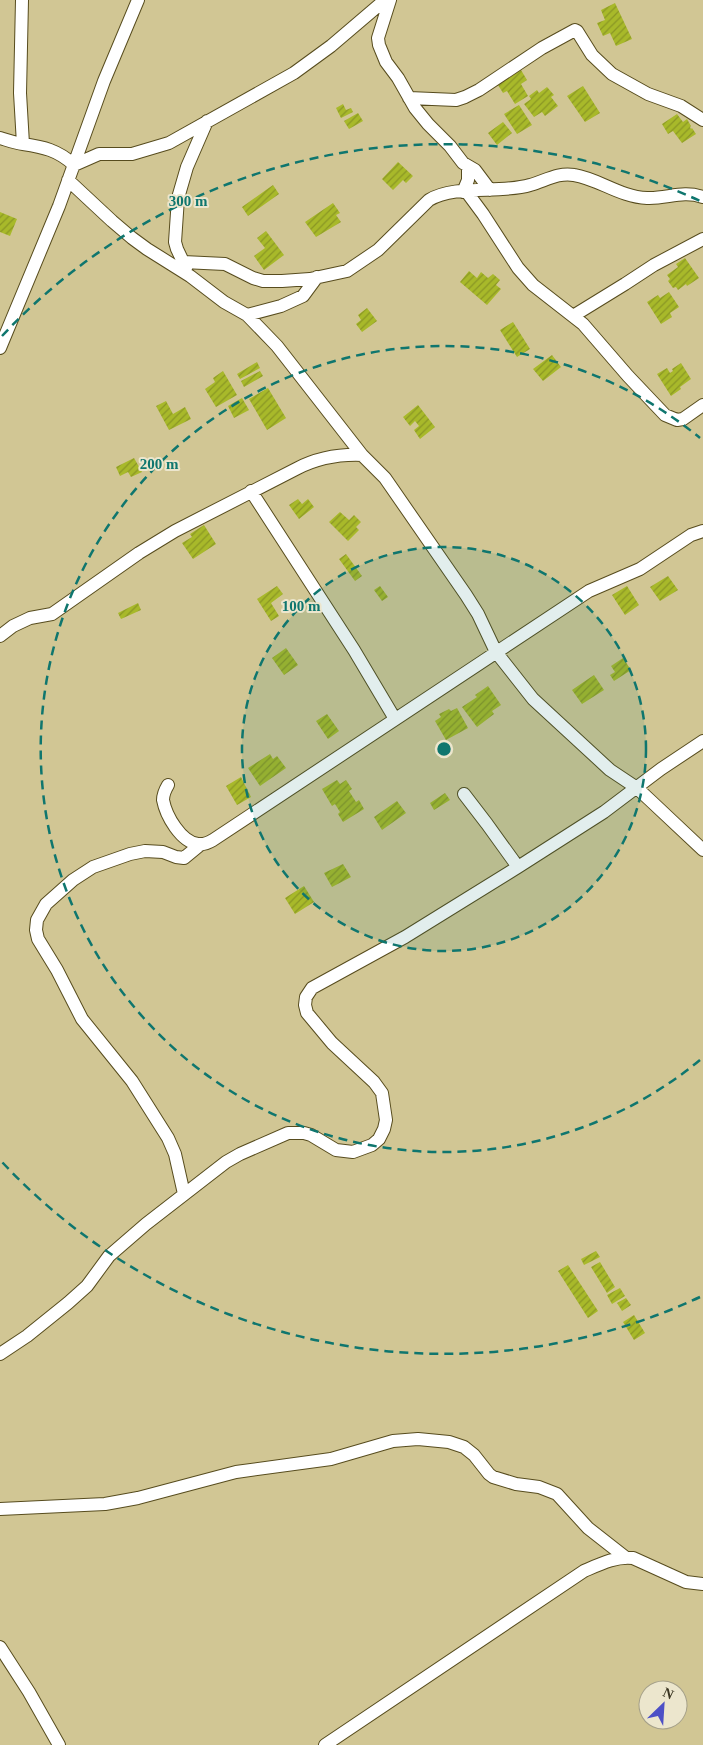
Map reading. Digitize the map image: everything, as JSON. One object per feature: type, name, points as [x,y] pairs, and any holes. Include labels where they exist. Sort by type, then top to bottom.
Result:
[{"type":"street","points":[[22,0],[20,93],[23,144]]},
{"type":"street","points":[[1,342],[68,180],[104,81],[138,0]]},
{"type":"street","points":[[74,165],[99,154],[132,154],[163,146],[294,73],[331,46],[385,0]]},
{"type":"street","points":[[390,0],[378,35],[379,45],[386,62],[428,124],[468,167],[475,170],[490,190]]},
{"type":"street","points":[[409,98],[456,100],[465,97],[574,30],[577,31],[592,55],[612,74],[648,94],[669,100],[703,120]]},
{"type":"street","points":[[190,276],[175,242],[178,198],[187,167],[207,121]]},
{"type":"street","points":[[0,138],[50,149],[74,165]]},
{"type":"street","points":[[465,192],[468,180],[468,167]]},
{"type":"street","points":[[183,262],[225,264],[253,278],[263,280],[282,281],[347,271],[370,255],[404,226],[436,195],[514,188],[531,185],[564,174],[592,179],[613,190],[646,198],[683,193],[703,197]]},
{"type":"street","points":[[68,180],[132,238],[190,276],[224,302],[247,315],[277,346],[362,455],[385,478],[466,595],[478,614],[496,652],[533,699],[610,770],[637,788],[703,850]]},
{"type":"street","points":[[465,192],[489,222],[518,268],[533,285],[583,324],[665,415],[677,420],[684,419],[703,405]]},
{"type":"street","points":[[573,316],[654,265],[703,238]]},
{"type":"street","points":[[247,315],[282,306],[303,296],[317,277]]},
{"type":"street","points":[[0,636],[13,626],[30,618],[52,614],[139,553],[201,516],[314,460],[344,454],[362,455]]},
{"type":"street","points":[[251,492],[354,650],[395,719]]},
{"type":"street","points":[[184,1194],[176,1154],[168,1138],[132,1081],[82,1019],[57,970],[38,939],[36,930],[37,920],[46,904],[83,872],[114,860],[146,851],[163,852],[184,858],[201,844],[213,840],[589,591],[640,569],[682,540],[703,531]]},
{"type":"street","points":[[0,1354],[27,1336],[68,1303],[87,1286],[109,1256],[146,1224],[226,1162],[288,1133],[311,1135],[336,1150],[353,1152],[372,1145],[379,1139],[386,1120],[382,1093],[374,1082],[342,1054],[307,1013],[306,997],[312,988],[405,937],[518,867],[604,812],[661,769],[703,741]]},
{"type":"street","points":[[168,785],[164,792],[163,800],[175,826],[182,836],[201,844]]},
{"type":"street","points":[[464,794],[518,867]]},
{"type":"street","points":[[0,1509],[105,1504],[138,1498],[236,1472],[331,1459],[393,1441],[418,1439],[449,1442],[464,1447],[474,1455],[493,1477],[516,1484],[539,1487],[557,1494],[588,1528],[625,1557]]},
{"type":"street","points":[[326,1745],[565,1583],[590,1569],[625,1557],[634,1558],[686,1582],[703,1584]]},
{"type":"street","points":[[0,1647],[29,1692],[59,1745]]},
{"type":"building","points":[[615,3],[632,39],[616,46],[610,33],[603,36],[597,23],[605,20],[601,10]]},
{"type":"building","points":[[521,70],[527,80],[521,84],[528,96],[515,104],[507,91],[503,93],[498,85]]},
{"type":"building","points":[[583,86],[600,113],[585,122],[567,96]]},
{"type":"building","points":[[547,87],[554,95],[551,97],[558,106],[545,116],[542,112],[534,117],[524,104],[531,99],[529,96],[537,90],[539,93]]},
{"type":"building","points":[[343,104],[346,110],[351,108],[353,112],[341,118],[336,108]]},
{"type":"building","points":[[519,105],[532,125],[517,134],[504,114]]},
{"type":"building","points":[[358,113],[363,121],[349,129],[344,121]]},
{"type":"building","points":[[677,114],[683,122],[687,119],[691,129],[696,134],[682,143],[673,131],[668,134],[662,124]]},
{"type":"building","points":[[503,122],[512,133],[497,145],[488,133]]},
{"type":"building","points":[[398,162],[413,176],[406,183],[403,180],[393,190],[382,179]]},
{"type":"building","points":[[273,185],[279,194],[248,216],[242,207]]},
{"type":"building","points":[[333,203],[340,213],[336,215],[341,222],[316,237],[305,222]]},
{"type":"building","points":[[0,212],[17,219],[10,236],[0,232]]},
{"type":"building","points":[[266,231],[284,255],[264,270],[254,256],[265,248],[257,238]]},
{"type":"building","points":[[685,258],[699,278],[678,290],[676,287],[673,288],[668,281],[670,279],[667,275],[678,267],[676,264]]},
{"type":"building","points":[[469,271],[477,278],[481,272],[488,278],[493,274],[500,280],[496,285],[501,289],[487,305],[460,282]]},
{"type":"building","points":[[669,292],[679,307],[670,313],[672,317],[661,324],[647,302],[658,295],[660,298]]},
{"type":"building","points":[[367,308],[377,321],[362,332],[356,324],[361,320],[358,315]]},
{"type":"building","points":[[513,322],[530,349],[517,357],[500,330]]},
{"type":"building","points":[[552,355],[561,367],[543,381],[533,369]]},
{"type":"building","points":[[257,362],[260,368],[240,379],[237,374]]},
{"type":"building","points":[[681,363],[691,379],[671,396],[657,374],[667,368],[670,373],[673,371],[672,369]]},
{"type":"building","points":[[223,371],[237,395],[216,407],[205,389],[215,382],[213,378]]},
{"type":"building","points":[[260,371],[263,376],[244,387],[241,381]]},
{"type":"building","points":[[268,388],[286,418],[267,430],[249,399]]},
{"type":"building","points":[[242,398],[249,410],[234,418],[228,406]]},
{"type":"building","points":[[166,401],[173,414],[185,407],[191,419],[169,430],[156,406]]},
{"type":"building","points":[[418,405],[435,427],[420,439],[414,430],[419,426],[415,421],[410,426],[403,417]]},
{"type":"building","points":[[134,458],[142,472],[131,477],[128,472],[120,476],[116,467]]},
{"type":"building","points":[[298,499],[302,504],[308,499],[314,507],[299,519],[289,505]]},
{"type":"building","points":[[340,512],[349,520],[354,515],[361,522],[356,527],[359,530],[348,541],[329,522]]},
{"type":"building","points":[[204,525],[216,544],[193,559],[182,543],[192,537],[190,534]]},
{"type":"building","points":[[346,554],[362,576],[355,581],[339,559]]},
{"type":"building","points":[[668,576],[678,590],[660,601],[650,587]]},
{"type":"building","points":[[277,586],[283,594],[271,603],[279,616],[271,621],[257,599]]},
{"type":"building","points":[[380,586],[388,597],[382,601],[374,590]]},
{"type":"building","points":[[627,586],[639,605],[625,615],[612,595]]},
{"type":"building","points":[[138,603],[141,610],[121,619],[118,613]]},
{"type":"building","points":[[286,648],[298,665],[284,675],[272,658]]},
{"type":"building","points":[[623,658],[631,670],[614,681],[610,675],[615,672],[611,666]]},
{"type":"building","points":[[594,675],[604,690],[582,704],[572,690]]},
{"type":"building","points":[[488,686],[501,705],[492,711],[494,714],[477,727],[462,707],[477,697],[475,695]]},
{"type":"building","points":[[457,708],[468,728],[446,740],[435,721],[441,717],[439,714],[449,709],[451,711]]},
{"type":"building","points":[[327,714],[339,731],[328,739],[316,721]]},
{"type":"building","points":[[270,754],[273,759],[277,756],[286,768],[260,786],[248,768]]},
{"type":"building","points":[[241,777],[251,797],[237,805],[226,786]]},
{"type":"building","points":[[337,780],[340,784],[346,780],[352,789],[349,791],[356,802],[359,800],[364,809],[343,822],[335,804],[332,806],[322,789]]},
{"type":"building","points":[[445,793],[450,800],[434,810],[430,803]]},
{"type":"building","points":[[397,801],[406,813],[382,830],[374,817]]},
{"type":"building","points":[[343,864],[351,877],[332,887],[324,873]]},
{"type":"building","points":[[304,886],[314,902],[295,914],[285,898]]},
{"type":"building","points":[[596,1251],[600,1257],[584,1265],[581,1259]]},
{"type":"building","points":[[600,1262],[615,1287],[607,1293],[591,1267]]},
{"type":"building","points":[[568,1265],[598,1311],[588,1318],[558,1271]]},
{"type":"building","points":[[620,1288],[625,1296],[612,1304],[607,1295]]},
{"type":"building","points":[[626,1298],[631,1305],[622,1311],[617,1303]]},
{"type":"building","points":[[634,1315],[645,1333],[634,1340],[623,1322]]}]
